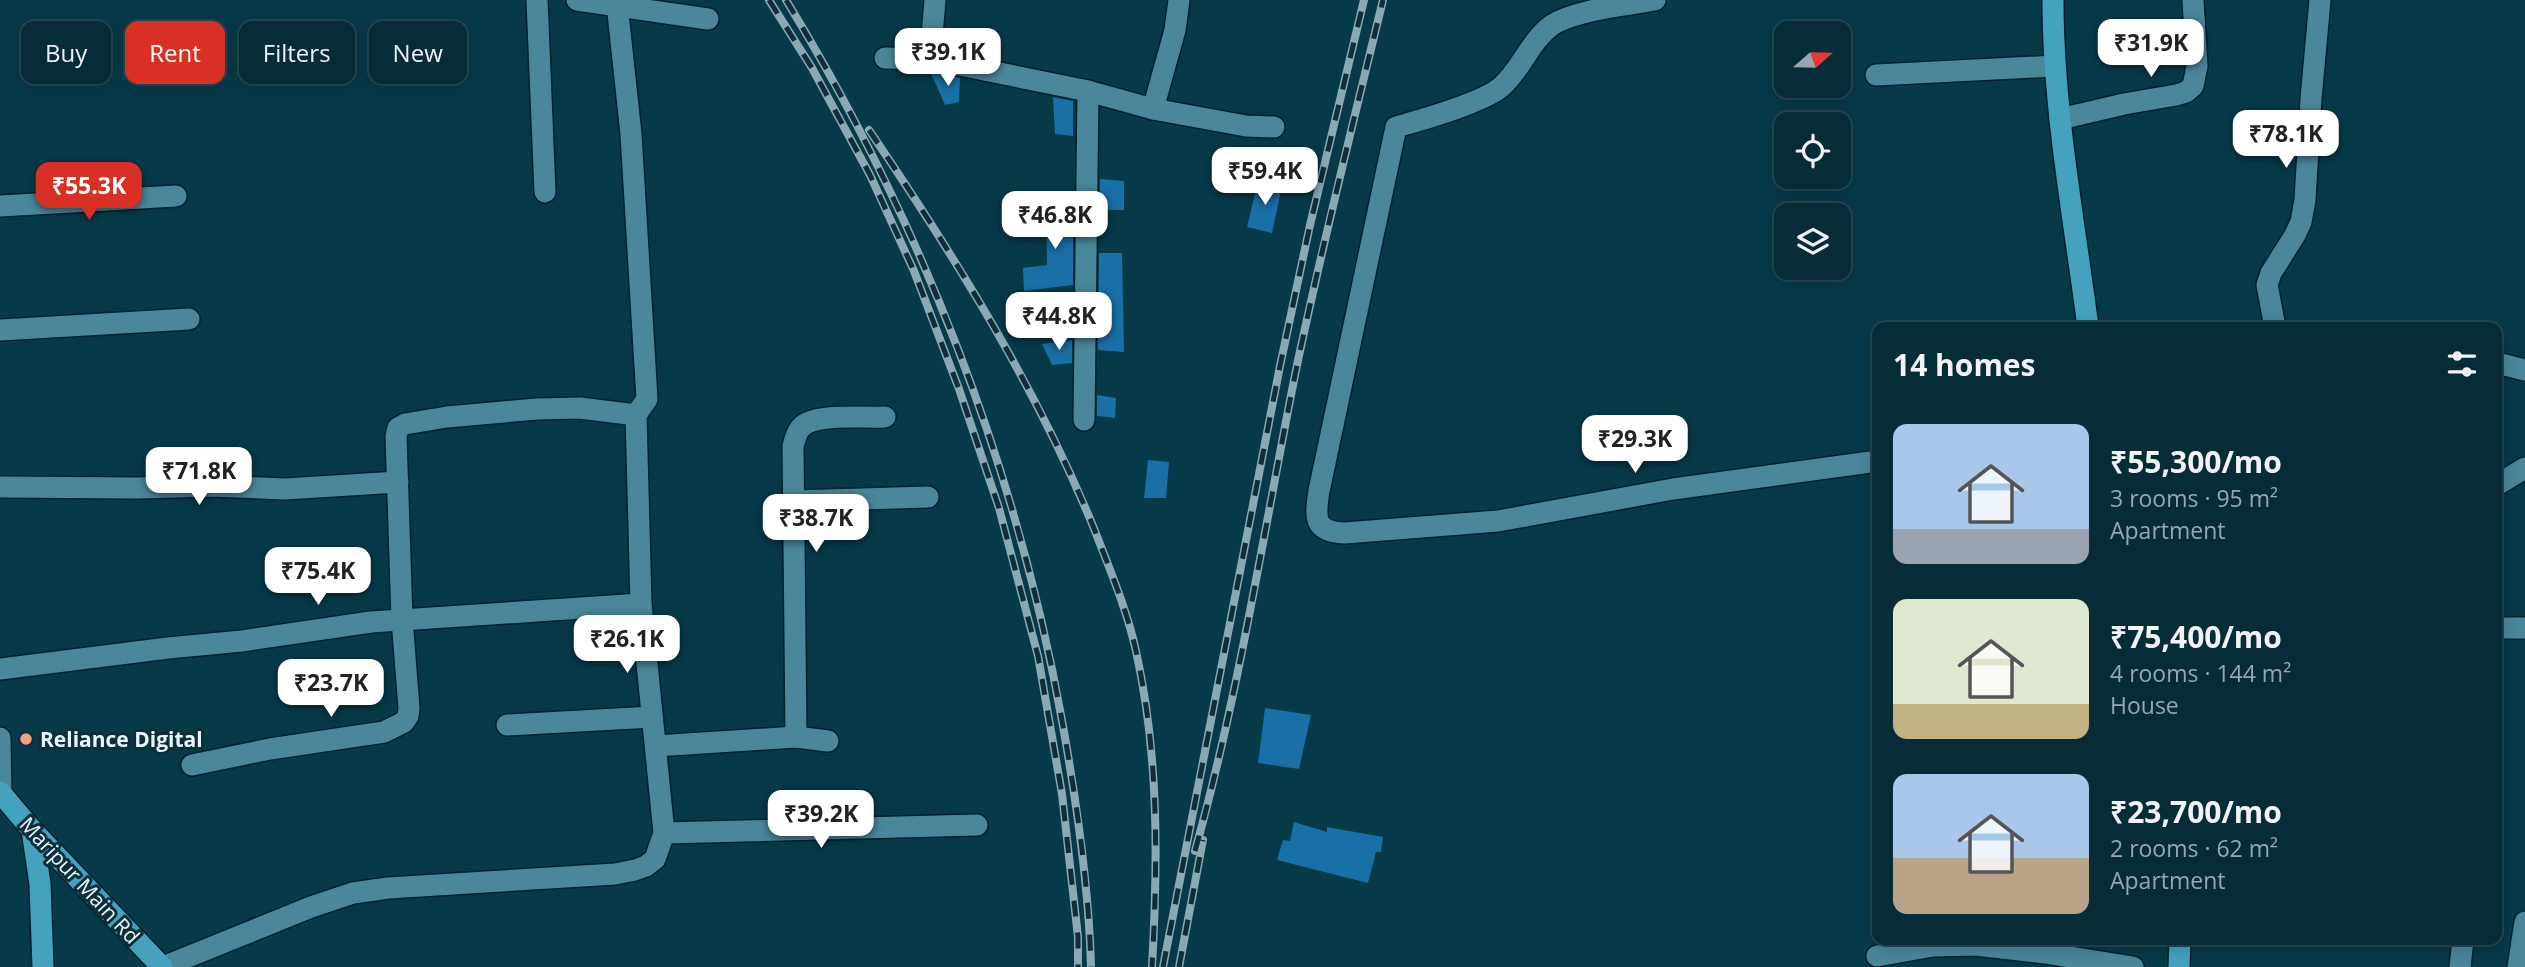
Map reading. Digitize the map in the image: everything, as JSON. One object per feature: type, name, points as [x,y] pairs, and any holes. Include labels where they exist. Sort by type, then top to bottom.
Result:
[{"type":"main road","points":[[2053,0],[2060,119],[2087,322]]},
{"type":"main road","name":"Maripur Main Rd","points":[[1,793],[32,830],[162,967]]},
{"type":"main road","points":[[32,830],[40,884],[43,967]]},
{"type":"main road","points":[[2179,967],[2180,945]]},
{"type":"street","points":[[537,0],[545,192]]},
{"type":"street","points":[[577,0],[708,19]]},
{"type":"street","points":[[930,59],[935,0]]},
{"type":"street","points":[[1153,109],[1175,30],[1179,0]]},
{"type":"street","points":[[1655,0],[1569,16],[1552,25],[1540,36],[1500,88],[1435,116],[1396,127],[1319,491],[1316,513],[1318,523],[1324,529],[1345,533],[1498,521],[1673,489],[1872,462]]},
{"type":"street","points":[[2060,119],[2176,95],[2193,86],[2197,66],[2193,0]]},
{"type":"street","points":[[2274,322],[2267,285],[2271,273],[2301,222],[2305,200],[2320,0]]},
{"type":"street","points":[[162,967],[311,907],[353,893],[400,887],[615,874],[646,866],[655,859],[664,833],[641,604],[636,415],[646,399],[631,134],[617,4]]},
{"type":"street","points":[[885,58],[930,59],[1088,91],[1153,109],[1245,125],[1274,127]]},
{"type":"street","points":[[1876,75],[2055,66]]},
{"type":"street","points":[[1084,420],[1088,91]]},
{"type":"street","points":[[0,206],[176,196]]},
{"type":"street","points":[[0,330],[189,319]]},
{"type":"street","points":[[2502,364],[2525,370]]},
{"type":"street","points":[[192,765],[397,728],[408,716],[397,482],[398,428],[405,424],[447,416],[561,408],[636,415]]},
{"type":"street","points":[[796,737],[793,446],[796,432],[806,424],[819,420],[886,417]]},
{"type":"street","points":[[2502,482],[2525,468]]},
{"type":"street","points":[[0,487],[211,486],[285,489],[397,482]]},
{"type":"street","points":[[794,501],[929,497]]},
{"type":"street","points":[[0,668],[242,641],[402,619],[641,604]]},
{"type":"street","points":[[2502,628],[2525,628]]},
{"type":"street","points":[[508,725],[652,717]]},
{"type":"street","points":[[656,746],[796,737],[828,741]]},
{"type":"street","points":[[0,738],[1,793]]},
{"type":"street","points":[[664,833],[977,825]]},
{"type":"street","points":[[2518,967],[2525,922]]},
{"type":"street","points":[[1877,956],[1933,946],[1975,945],[2133,967]]},
{"type":"street","points":[[2460,967],[2462,945]]},
{"type":"building","points":[[931,73],[960,78],[959,102],[945,105]]},
{"type":"building","points":[[1053,97],[1073,101],[1073,136],[1055,134]]},
{"type":"building","points":[[1100,179],[1124,181],[1124,210],[1100,210]]},
{"type":"building","points":[[1258,181],[1282,186],[1272,233],[1247,227]]},
{"type":"building","points":[[1073,203],[1073,285],[1024,291],[1023,268],[1047,265],[1046,204]]},
{"type":"building","points":[[1099,253],[1122,253],[1124,352],[1098,350]]},
{"type":"building","points":[[1072,340],[1072,363],[1052,365],[1042,344]]},
{"type":"building","points":[[1097,395],[1116,398],[1115,418],[1097,416]]},
{"type":"building","points":[[1148,460],[1169,462],[1166,498],[1144,498]]},
{"type":"building","points":[[1265,708],[1311,715],[1299,769],[1258,763]]},
{"type":"building","points":[[1294,822],[1327,832],[1327,827],[1383,837],[1381,852],[1376,852],[1368,883],[1277,860],[1283,840],[1290,841]]},
{"type":"railway","points":[[769,0],[812,68],[870,175],[914,271],[959,389],[999,508],[1038,656],[1062,794],[1078,937],[1078,967]]},
{"type":"railway","points":[[786,0],[880,171],[958,350],[991,442],[1019,535],[1063,726],[1082,846],[1091,967]]},
{"type":"railway","points":[[1163,967],[1280,366],[1310,225],[1364,0]]},
{"type":"railway","points":[[1195,851],[1238,672],[1306,324],[1383,0]]},
{"type":"railway","points":[[869,130],[963,275],[1021,375],[1072,478],[1123,605],[1144,690],[1153,769],[1156,848],[1152,967]]},
{"type":"railway","points":[[1179,967],[1203,840]]},
{"type":"place","name":"Reliance Digital","points":[[26,739]]}]
